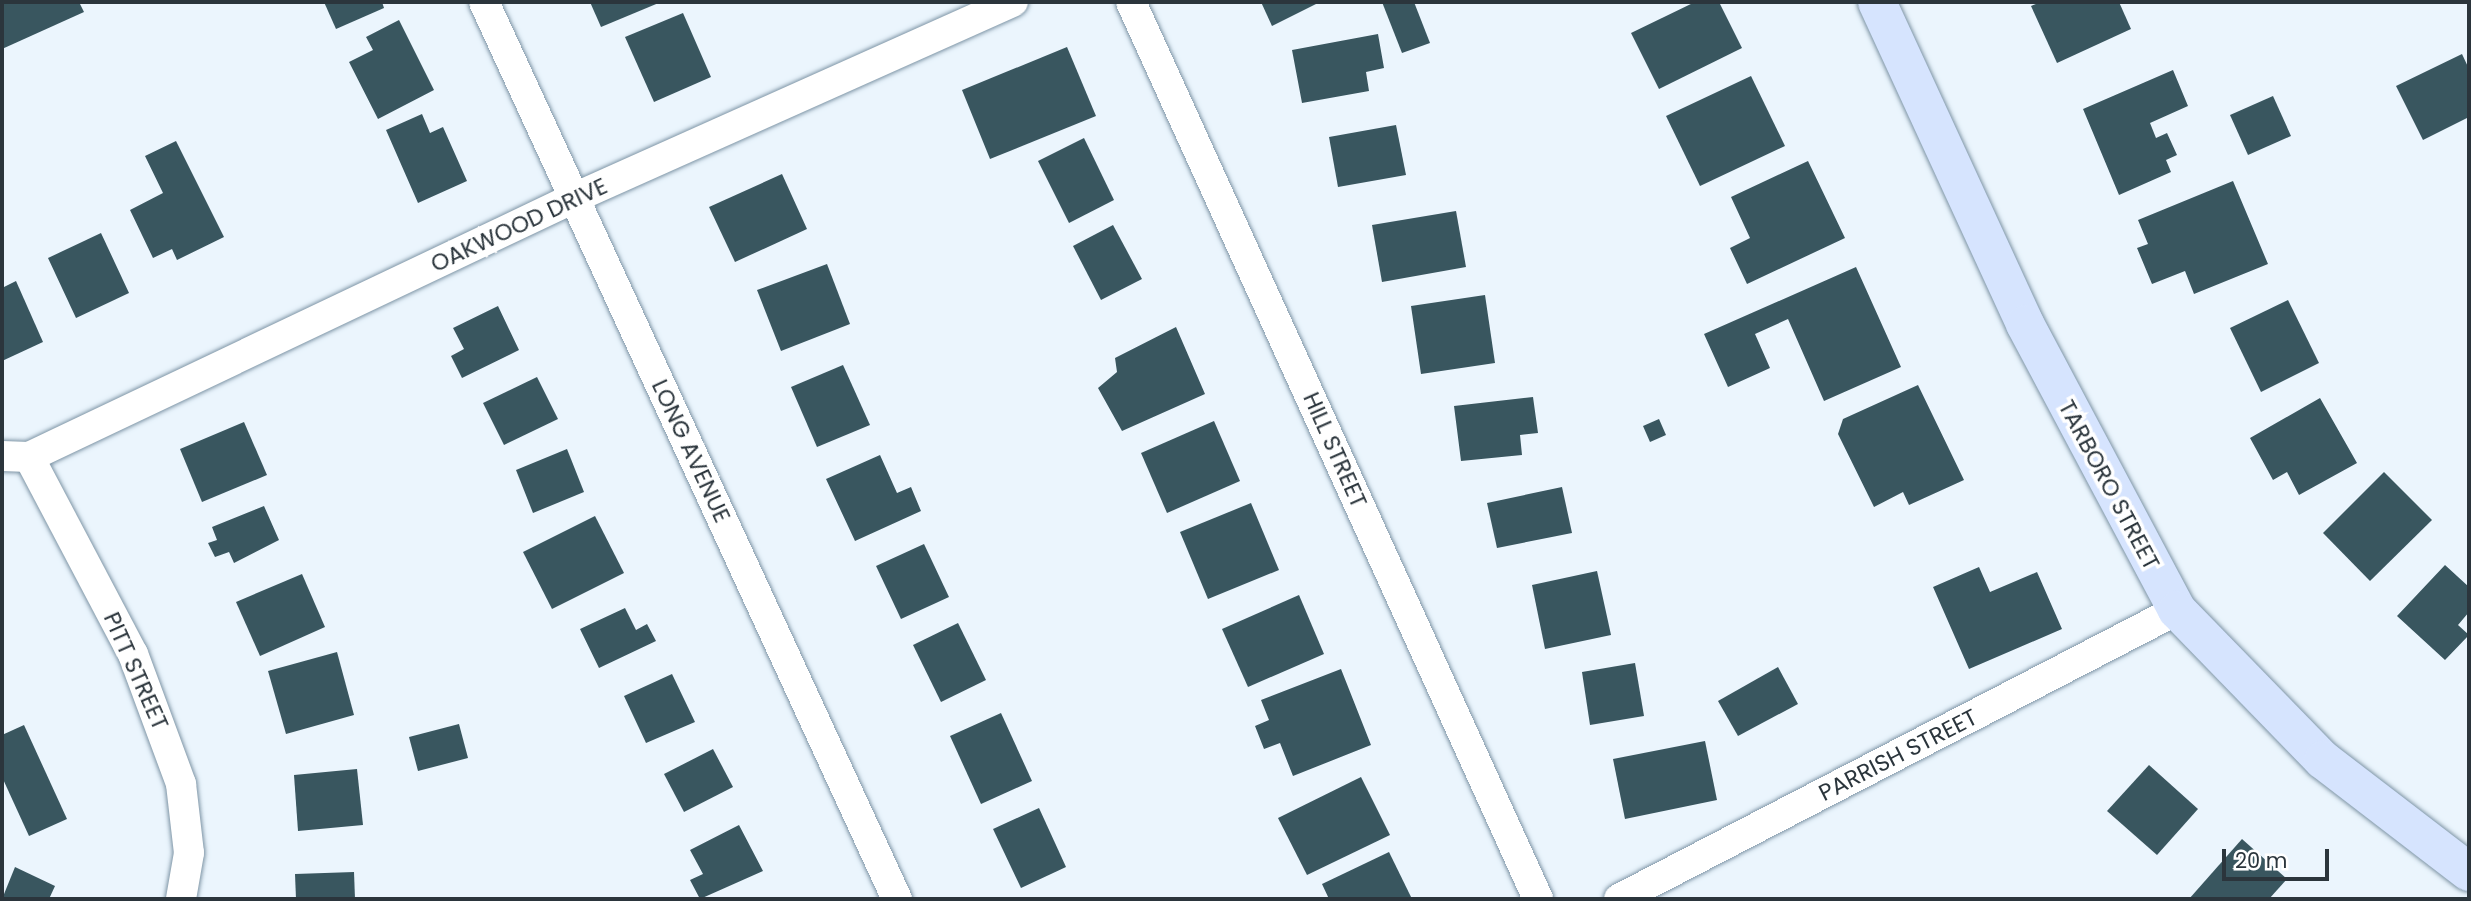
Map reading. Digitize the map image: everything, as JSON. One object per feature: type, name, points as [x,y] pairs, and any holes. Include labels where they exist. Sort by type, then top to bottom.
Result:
[{"type":"street","name":"LONG AVENUE","points":[[484,2],[897,899]]},
{"type":"street","name":"OAKWOOD DRIVE","points":[[16,457],[574,198],[1013,2]]},
{"type":"street","name":"HILL STREET","points":[[1131,2],[1538,899]]},
{"type":"street","name":"TARBORO STREET","points":[[1877,2],[2025,324],[2177,610],[2323,760],[2469,872]]},
{"type":"street","name":"PITT STREET","points":[[16,457],[133,654],[181,783],[189,853],[181,899]]},
{"type":"street","name":"PARRISH STREET","points":[[1619,899],[2177,610]]},
{"type":"building","points":[[2,2],[79,2],[84,12],[2,49]]},
{"type":"building","points":[[324,2],[382,2],[384,8],[336,29]]},
{"type":"building","points":[[590,2],[661,2],[601,27]]},
{"type":"building","points":[[1261,2],[1320,2],[1272,26]]},
{"type":"building","points":[[1382,2],[1414,2],[1430,43],[1402,53]]},
{"type":"building","points":[[1695,2],[1719,2],[1742,48],[1659,89],[1631,33]]},
{"type":"building","points":[[2041,2],[2119,2],[2131,29],[2057,63],[2031,6]]},
{"type":"building","points":[[683,13],[711,77],[654,102],[625,37]]},
{"type":"building","points":[[399,20],[434,90],[378,119],[349,62],[373,50],[366,37]]},
{"type":"building","points":[[1378,34],[1384,68],[1366,72],[1369,91],[1302,103],[1292,50]]},
{"type":"building","points":[[1067,47],[1096,116],[990,159],[962,90]]},
{"type":"building","points":[[2462,54],[2469,69],[2469,117],[2423,140],[2396,86]]},
{"type":"building","points":[[2173,70],[2188,106],[2150,123],[2156,138],[2167,133],[2177,155],[2166,160],[2171,172],[2119,195],[2083,109]]},
{"type":"building","points":[[1751,76],[1785,146],[1700,186],[1666,116]]},
{"type":"building","points":[[2273,96],[2291,136],[2248,155],[2230,115]]},
{"type":"building","points":[[422,114],[430,133],[443,127],[467,181],[418,203],[386,130]]},
{"type":"building","points":[[1396,125],[1406,175],[1338,187],[1329,137]]},
{"type":"building","points":[[1084,138],[1114,200],[1069,223],[1038,161]]},
{"type":"building","points":[[176,141],[224,237],[177,260],[172,249],[153,258],[130,210],[163,193],[145,156]]},
{"type":"building","points":[[1808,161],[1845,238],[1747,284],[1730,248],[1750,238],[1731,197]]},
{"type":"building","points":[[782,174],[807,229],[735,262],[709,207]]},
{"type":"building","points":[[2233,181],[2268,264],[2194,294],[2185,271],[2152,284],[2137,248],[2148,244],[2138,220]]},
{"type":"building","points":[[1456,211],[1466,267],[1382,282],[1372,225]]},
{"type":"building","points":[[1113,225],[1142,279],[1101,300],[1073,246]]},
{"type":"building","points":[[101,233],[129,293],[76,318],[48,258]]},
{"type":"building","points":[[827,264],[850,324],[781,351],[757,290]]},
{"type":"building","points":[[1856,267],[1901,367],[1824,401],[1788,319],[1755,334],[1770,368],[1728,387],[1704,334]]},
{"type":"building","points":[[16,281],[43,342],[2,361],[2,288]]},
{"type":"building","points":[[1485,295],[1495,363],[1421,374],[1411,306]]},
{"type":"building","points":[[2288,300],[2319,363],[2261,392],[2230,328]]},
{"type":"building","points":[[498,306],[519,350],[462,378],[451,356],[464,349],[453,328]]},
{"type":"building","points":[[1176,327],[1205,394],[1122,431],[1098,388],[1117,372],[1115,358]]},
{"type":"building","points":[[843,365],[870,425],[817,447],[791,387]]},
{"type":"building","points":[[537,377],[558,419],[504,445],[483,403]]},
{"type":"building","points":[[1918,385],[1964,480],[1909,505],[1903,492],[1874,507],[1838,434],[1843,419]]},
{"type":"building","points":[[1533,397],[1538,433],[1520,435],[1522,455],[1461,461],[1454,406]]},
{"type":"building","points":[[2320,398],[2357,463],[2299,495],[2287,472],[2273,480],[2250,438]]},
{"type":"building","points":[[1659,419],[1666,435],[1650,442],[1643,426]]},
{"type":"building","points":[[1214,421],[1240,481],[1167,513],[1141,453]]},
{"type":"building","points":[[244,422],[267,475],[202,502],[180,449]]},
{"type":"building","points":[[567,449],[584,492],[533,513],[516,470]]},
{"type":"building","points":[[880,455],[897,493],[911,487],[921,511],[855,541],[826,479]]},
{"type":"building","points":[[2384,472],[2432,520],[2370,581],[2323,533]]},
{"type":"building","points":[[1562,487],[1572,533],[1497,548],[1487,503]]},
{"type":"building","points":[[1251,503],[1279,570],[1208,599],[1180,532]]},
{"type":"building","points":[[264,506],[279,540],[234,563],[229,552],[215,557],[208,543],[217,540],[212,527]]},
{"type":"building","points":[[595,516],[624,573],[552,609],[523,552]]},
{"type":"building","points":[[924,544],[949,597],[901,619],[876,566]]},
{"type":"building","points":[[2445,565],[2469,587],[2469,612],[2458,625],[2469,635],[2445,660],[2397,616]]},
{"type":"building","points":[[1979,567],[1990,592],[2037,572],[2062,629],[1969,669],[1933,587]]},
{"type":"building","points":[[1597,571],[1611,635],[1545,649],[1532,585]]},
{"type":"building","points":[[302,574],[325,627],[260,656],[236,602]]},
{"type":"building","points":[[1299,595],[1324,654],[1248,687],[1222,629]]},
{"type":"building","points":[[625,608],[636,630],[647,624],[656,641],[599,668],[580,629]]},
{"type":"building","points":[[958,623],[986,680],[941,702],[913,645]]},
{"type":"building","points":[[337,652],[354,715],[286,734],[268,671]]},
{"type":"building","points":[[1635,663],[1644,716],[1590,725],[1582,672]]},
{"type":"building","points":[[1778,667],[1798,704],[1738,736],[1718,701]]},
{"type":"building","points":[[1341,669],[1371,745],[1293,776],[1280,743],[1264,749],[1255,726],[1269,720],[1261,700]]},
{"type":"building","points":[[672,674],[695,722],[646,743],[624,696]]},
{"type":"building","points":[[1001,713],[1032,781],[981,804],[950,736]]},
{"type":"building","points":[[459,724],[468,758],[418,771],[409,737]]},
{"type":"building","points":[[24,725],[67,819],[29,836],[2,777],[2,735]]},
{"type":"building","points":[[1705,741],[1717,800],[1625,819],[1613,759]]},
{"type":"building","points":[[713,749],[733,787],[684,812],[664,774]]},
{"type":"building","points":[[2149,765],[2198,809],[2157,855],[2107,811]]},
{"type":"building","points":[[357,769],[363,825],[298,831],[294,775]]},
{"type":"building","points":[[1361,777],[1390,835],[1307,875],[1278,818]]},
{"type":"building","points":[[1039,808],[1066,867],[1021,888],[993,829]]},
{"type":"building","points":[[739,825],[763,871],[700,899],[690,880],[703,874],[690,850]]},
{"type":"building","points":[[2242,839],[2287,879],[2269,899],[2189,899]]},
{"type":"building","points":[[1389,852],[1412,899],[1329,899],[1322,884]]},
{"type":"building","points":[[15,867],[55,886],[49,899],[2,899]]},
{"type":"building","points":[[354,872],[355,899],[296,899],[295,874]]}]
